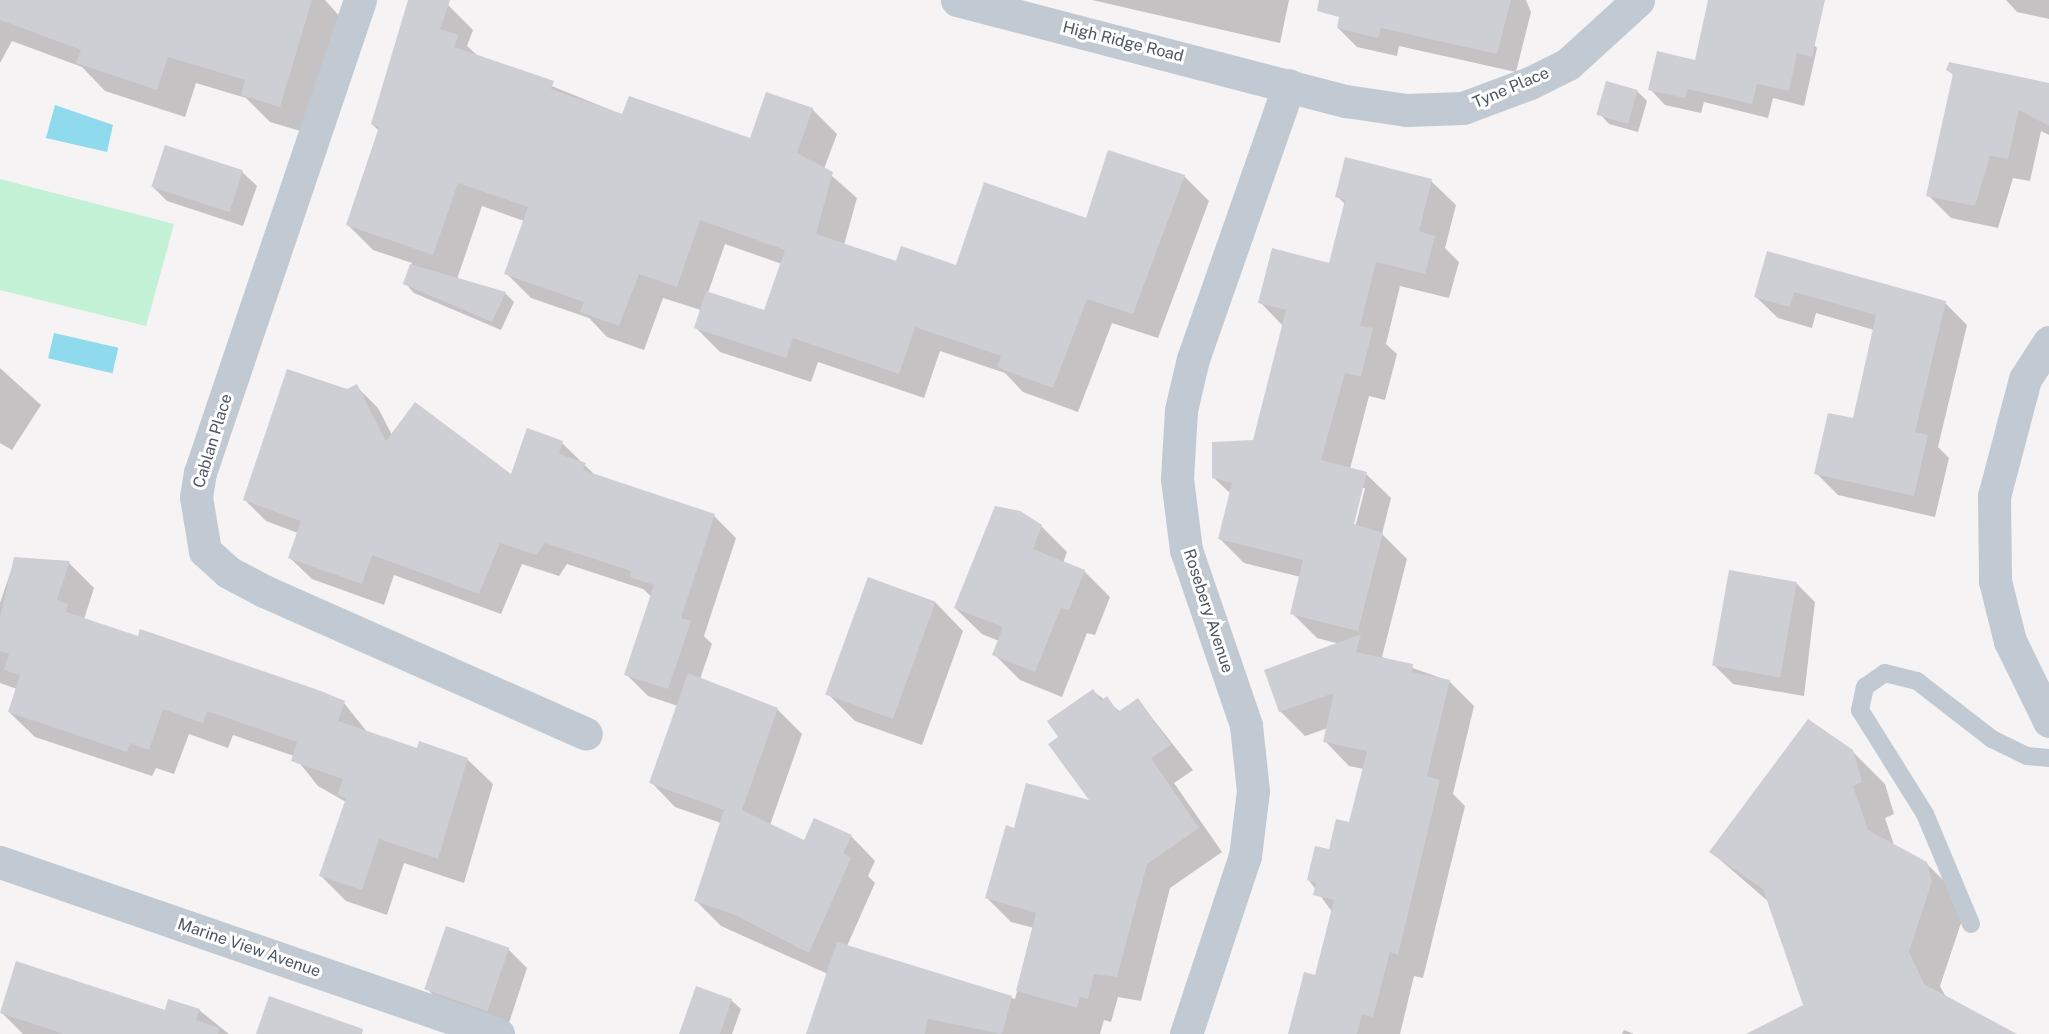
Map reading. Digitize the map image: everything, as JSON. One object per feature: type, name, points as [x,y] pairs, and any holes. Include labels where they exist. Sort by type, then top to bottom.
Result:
[{"type":"street","name":"Cablan Place","points":[[360,0],[200,472],[196,497],[205,551],[228,572],[264,591],[586,734]]},
{"type":"street","name":"High Ridge Road","points":[[957,0],[1289,85]]},
{"type":"street","name":"Tyne Place","points":[[1289,85],[1406,110],[1463,108],[1568,63],[1638,0]]},
{"type":"street","name":"Rosebery Avenue","points":[[1186,1034],[1245,856],[1253,791],[1246,725],[1186,550],[1177,479],[1181,410],[1193,359],[1289,85]]},
{"type":"street","points":[[2049,342],[2025,379],[1994,496],[1995,581],[2010,641],[2049,721]]},
{"type":"street","name":"Marine View Avenue","points":[[1,866],[498,1034]]},
{"type":"lane","points":[[1971,924],[1925,814],[1860,710],[1865,687],[1885,673],[1917,681],[1992,739],[2026,756],[2049,758]]},
{"type":"green space","points":[[0,179],[174,224],[146,326],[0,290]]},
{"type":"water","points":[[55,105],[113,125],[107,152],[46,138]]},
{"type":"water","points":[[54,333],[118,348],[112,373],[48,358]]},
{"type":"building","points":[[0,0],[312,0],[280,107],[241,95],[245,80],[168,57],[157,90],[76,63],[81,50],[0,20]]},
{"type":"building","points":[[408,0],[450,0],[440,29],[459,35],[454,47],[554,81],[551,89],[622,114],[629,96],[750,138],[766,92],[813,108],[797,153],[833,172],[816,234],[896,261],[901,246],[956,265],[984,182],[1086,218],[1108,150],[1185,175],[1133,314],[1087,299],[1053,388],[997,367],[1001,356],[915,327],[899,374],[793,338],[786,358],[694,328],[706,291],[764,310],[785,250],[700,220],[677,287],[639,274],[619,326],[580,312],[584,302],[504,274],[528,207],[458,183],[433,255],[346,225],[379,127],[371,124]]},
{"type":"building","points":[[1319,0],[1511,0],[1497,54],[1381,28],[1378,38],[1337,28],[1339,17],[1317,11]]},
{"type":"building","points":[[1708,0],[1825,0],[1812,57],[1797,53],[1789,91],[1757,84],[1752,104],[1688,89],[1685,98],[1648,90],[1657,51],[1695,60]]},
{"type":"building","points":[[1949,62],[2049,83],[2049,126],[2019,110],[2008,159],[1990,156],[1975,206],[1926,196],[1953,74],[1946,70]]},
{"type":"building","points":[[1606,81],[1638,90],[1628,124],[1596,115]]},
{"type":"building","points":[[165,145],[243,170],[229,212],[151,187]]},
{"type":"building","points":[[1345,157],[1432,179],[1419,231],[1435,236],[1425,274],[1376,262],[1360,326],[1373,328],[1361,377],[1345,373],[1321,460],[1367,472],[1354,524],[1383,533],[1358,631],[1290,614],[1303,560],[1218,539],[1232,483],[1212,478],[1212,442],[1253,440],[1286,310],[1258,303],[1272,248],[1329,263],[1345,200],[1335,197]]},
{"type":"building","points":[[1767,251],[1946,301],[1915,432],[1928,435],[1914,496],[1814,474],[1828,413],[1853,418],[1876,315],[1794,292],[1790,307],[1754,297]]},
{"type":"building","points":[[410,264],[506,292],[492,322],[403,284]]},
{"type":"building","points":[[287,369],[347,389],[357,384],[386,441],[415,402],[511,474],[527,428],[563,441],[559,454],[586,463],[583,470],[715,514],[681,618],[691,621],[668,689],[624,675],[654,585],[630,577],[631,571],[545,543],[536,555],[500,543],[479,594],[372,555],[362,584],[288,558],[301,521],[243,500]]},
{"type":"building","points":[[995,506],[1020,511],[1042,525],[1033,549],[1085,570],[1069,610],[1061,608],[1035,672],[992,655],[1003,627],[954,608]]},
{"type":"building","points":[[14,557],[70,561],[57,600],[68,604],[66,612],[138,636],[140,629],[321,691],[345,701],[338,721],[417,748],[419,741],[468,758],[438,859],[379,839],[362,890],[319,876],[346,798],[337,795],[343,779],[291,761],[297,742],[207,711],[203,723],[163,709],[149,750],[130,743],[127,752],[8,712],[20,675],[4,670],[9,654],[0,651],[0,618]]},
{"type":"building","points":[[1729,570],[1797,582],[1780,678],[1712,666]]},
{"type":"building","points":[[868,577],[936,602],[893,719],[825,694]]},
{"type":"building","points":[[1361,634],[1356,652],[1413,664],[1412,672],[1450,680],[1427,776],[1440,780],[1398,955],[1390,952],[1373,1017],[1362,1014],[1357,1034],[1288,1034],[1304,972],[1315,975],[1334,900],[1313,895],[1316,883],[1307,880],[1315,846],[1329,849],[1336,819],[1349,822],[1367,751],[1323,742],[1334,693],[1279,712],[1264,670]]},
{"type":"building","points":[[688,673],[778,708],[742,810],[804,840],[814,818],[852,835],[843,853],[851,858],[809,953],[733,914],[694,901],[724,810],[649,783]]},
{"type":"building","points":[[1093,689],[1101,701],[1107,696],[1118,712],[1138,698],[1171,745],[1151,758],[1199,828],[1147,864],[1117,977],[1094,974],[1088,999],[1080,997],[1077,1008],[1016,991],[1036,913],[985,898],[1006,825],[1014,828],[1026,783],[1089,800],[1048,744],[1058,737],[1047,721]]},
{"type":"building","points":[[1808,719],[1853,750],[1862,782],[1853,786],[1868,830],[1927,862],[1932,881],[1909,952],[1924,984],[2017,1034],[1746,1034],[1803,1005],[1763,889],[1709,852]]},
{"type":"building","points":[[446,926],[509,948],[488,1011],[424,989]]},
{"type":"building","points":[[837,942],[1012,996],[1002,1034],[928,1019],[925,1034],[806,1034]]},
{"type":"building","points":[[16,961],[165,1010],[168,999],[200,1009],[196,1020],[219,1028],[218,1034],[64,1034],[0,1013]]},
{"type":"building","points":[[696,986],[732,999],[720,1034],[679,1034]]},
{"type":"building","points":[[269,996],[363,1029],[362,1034],[256,1034]]}]
